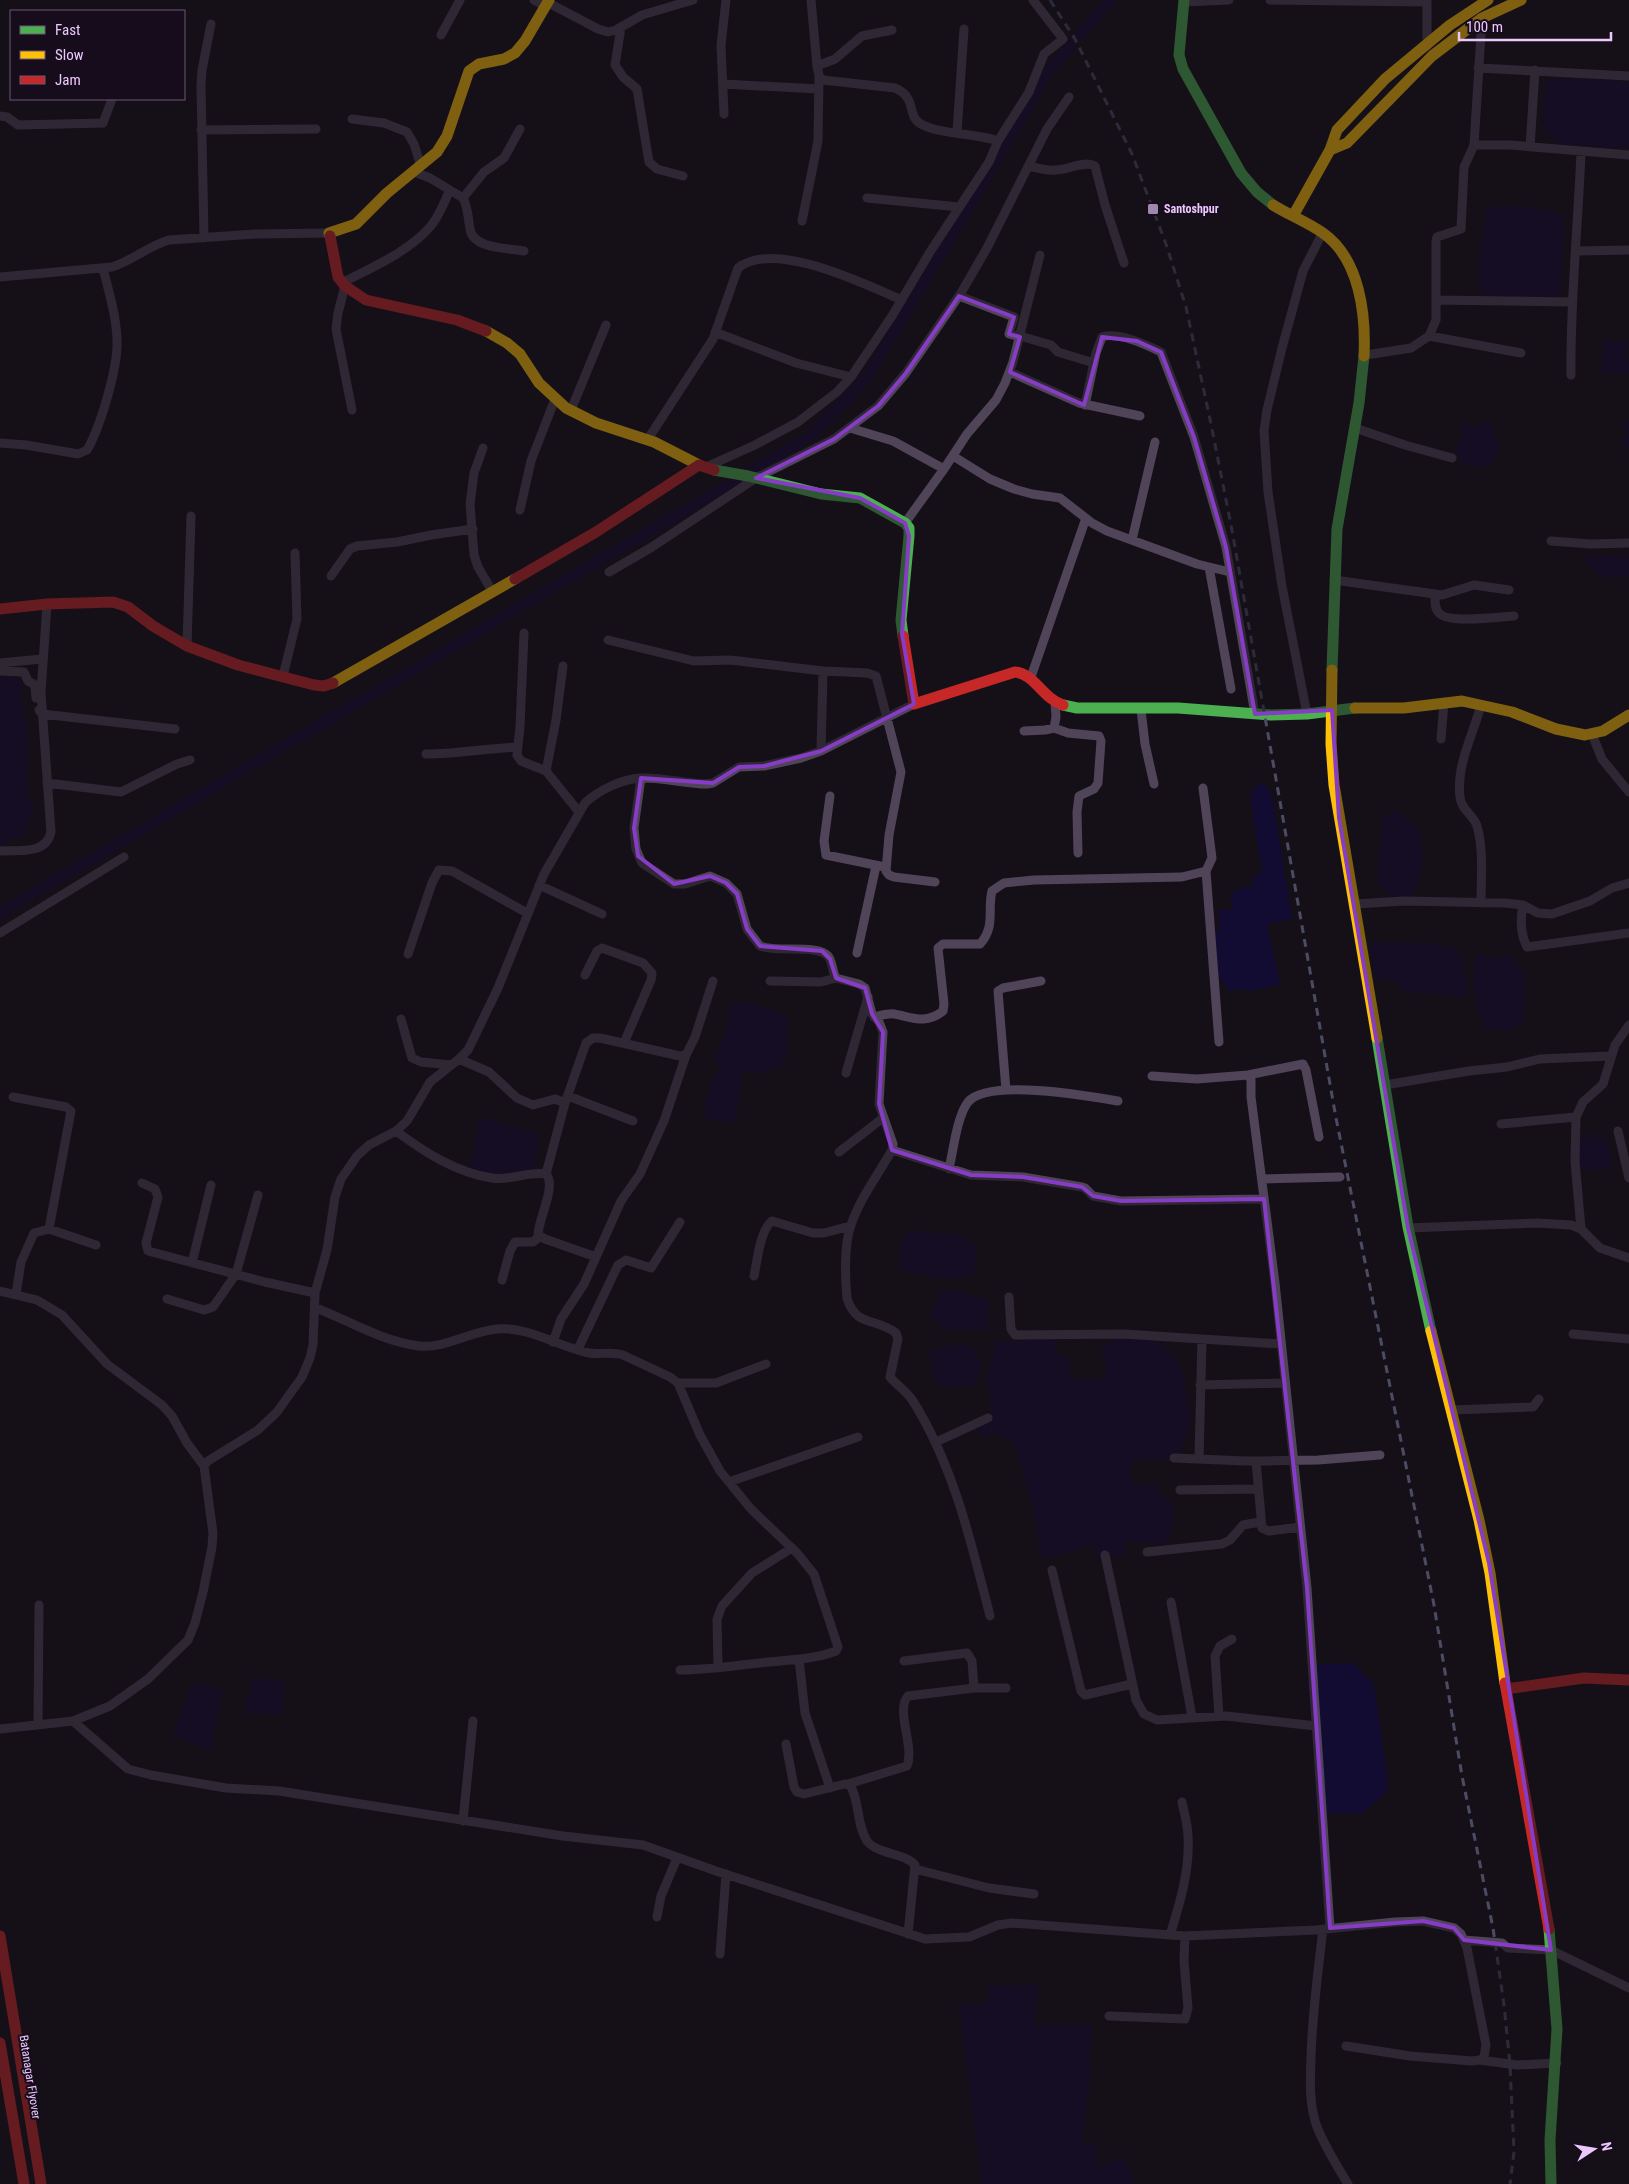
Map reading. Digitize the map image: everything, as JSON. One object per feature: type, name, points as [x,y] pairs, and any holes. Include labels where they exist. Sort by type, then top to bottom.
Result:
[{"type":"street","points":[[441,35],[460,0]]},
{"type":"street","points":[[0,277],[103,268],[123,264],[158,244],[169,240],[255,234],[329,233],[356,224],[387,193],[437,152],[447,136],[469,71],[474,65],[509,58],[515,54],[522,46],[544,2],[598,29],[608,32],[616,30],[642,15],[693,0]]},
{"type":"street","points":[[724,114],[721,45],[726,0]]},
{"type":"street","points":[[802,221],[818,141],[819,76],[811,0]]},
{"type":"street","points":[[0,609],[47,604],[113,602],[128,607],[153,626],[187,646],[238,665],[324,686],[340,681],[492,591],[708,468],[798,422],[836,392],[850,377],[902,300],[988,162],[998,141],[1029,92],[1044,54],[1063,39],[1033,0]]},
{"type":"street","points":[[1229,0],[1184,1],[1179,56],[1190,84],[1228,153],[1246,180],[1261,196],[1285,213],[1323,232],[1339,246],[1354,275],[1360,303],[1366,355],[1355,428],[1337,524],[1331,679],[1332,762],[1338,818],[1356,904],[1408,1228],[1489,1563],[1506,1689],[1551,1950],[1557,2011],[1556,2062],[1548,2141],[1551,2184]]},
{"type":"street","points":[[1270,0],[1428,1],[1426,44],[1432,56]]},
{"type":"street","points":[[1294,216],[1330,150],[1336,130],[1386,79],[1426,44],[1457,20],[1488,0]]},
{"type":"street","points":[[1330,150],[1347,143],[1432,56],[1482,18],[1521,0]]},
{"type":"street","points":[[1366,355],[1411,348],[1429,336],[1434,329],[1436,320],[1437,237],[1461,229],[1464,167],[1474,145],[1482,18]]},
{"type":"street","points":[[204,238],[201,130],[202,70],[211,24]]},
{"type":"street","points":[[621,27],[615,65],[623,77],[637,89],[649,162],[657,169],[683,176]]},
{"type":"street","points":[[957,132],[964,29]]},
{"type":"street","points":[[817,66],[835,58],[862,36],[892,30]]},
{"type":"street","points":[[1478,68],[1629,76]]},
{"type":"street","points":[[1530,147],[1535,70]]},
{"type":"street","points":[[819,76],[823,80],[834,83],[895,88],[904,92],[908,97],[914,118],[921,124],[985,136],[998,141]]},
{"type":"street","points":[[722,84],[819,89]]},
{"type":"street","points":[[608,572],[652,547],[752,477],[834,439],[878,406],[906,373],[959,296],[987,248],[1048,130],[1069,97]]},
{"type":"street","points":[[0,116],[8,117],[18,125],[103,123],[112,100]]},
{"type":"street","points":[[352,119],[384,123],[407,132],[414,144],[417,169],[463,198],[470,232],[476,241],[485,245],[524,251]]},
{"type":"street","points":[[201,130],[316,128]]},
{"type":"street","points":[[463,198],[484,172],[504,158],[520,129]]},
{"type":"street","points":[[1474,145],[1530,147],[1629,155]]},
{"type":"street","points":[[1571,375],[1572,302],[1581,152]]},
{"type":"street","points":[[1029,166],[1047,170],[1059,170],[1088,164],[1095,166],[1105,205],[1124,263]]},
{"type":"street","points":[[352,410],[336,329],[344,284],[396,254],[417,238],[434,221],[450,190]]},
{"type":"street","points":[[867,198],[959,207]]},
{"type":"street","points":[[1307,714],[1282,586],[1268,492],[1264,431],[1267,410],[1282,348],[1303,271],[1323,232]]},
{"type":"street","points":[[329,233],[338,277],[344,284],[366,300],[457,320],[480,328],[520,354],[539,383],[555,399],[570,410],[596,423],[648,439],[708,468],[821,494],[860,498],[905,523],[909,528],[909,536],[903,590],[902,634],[914,704]]},
{"type":"street","points":[[1576,251],[1629,250]]},
{"type":"street","points":[[905,523],[944,470],[967,434],[996,400],[1010,372],[1040,255]]},
{"type":"street","points":[[648,439],[706,352],[738,268],[748,262],[758,259],[776,259],[820,267],[902,300]]},
{"type":"street","points":[[0,443],[26,445],[78,454],[87,450],[106,399],[117,348],[116,332],[103,268]]},
{"type":"street","points":[[959,296],[1014,317],[1009,334],[1051,345],[1058,352],[1094,363]]},
{"type":"street","points":[[1436,300],[1572,302]]},
{"type":"street","points":[[570,410],[606,325]]},
{"type":"street","points":[[715,332],[796,363],[850,377]]},
{"type":"street","points":[[1085,405],[1100,339],[1105,335],[1137,341],[1161,352],[1194,437],[1226,547],[1255,714]]},
{"type":"street","points":[[1429,336],[1521,353]]},
{"type":"street","points":[[1010,372],[1053,393],[1085,405],[1140,416]]},
{"type":"street","points":[[520,510],[531,461],[555,399]]},
{"type":"street","points":[[850,428],[892,441],[944,470]]},
{"type":"street","points":[[1355,428],[1405,446],[1452,458]]},
{"type":"street","points":[[1132,540],[1154,442]]},
{"type":"street","points":[[482,448],[470,493],[474,555],[478,567],[492,591]]},
{"type":"street","points":[[953,456],[990,479],[1014,489],[1060,498],[1107,531],[1209,567],[1230,572]]},
{"type":"street","points":[[187,646],[191,516]]},
{"type":"street","points":[[1031,677],[1086,518]]},
{"type":"street","points":[[331,576],[350,549],[357,546],[397,542],[473,529]]},
{"type":"street","points":[[1551,541],[1590,544],[1629,543]]},
{"type":"street","points":[[283,676],[296,619],[295,553]]},
{"type":"street","points":[[1209,567],[1231,690]]},
{"type":"street","points":[[1334,580],[1435,594],[1450,593],[1460,588],[1474,585],[1509,590]]},
{"type":"street","points":[[1435,594],[1437,611],[1440,615],[1448,618],[1469,619],[1514,616]]},
{"type":"street","points":[[0,851],[43,847],[49,841],[51,832],[42,714],[42,659],[47,604]]},
{"type":"street","points":[[524,633],[518,759],[546,771],[578,812]]},
{"type":"street","points":[[608,640],[694,661],[730,660],[823,671],[867,673],[876,676],[898,760],[901,779],[881,867],[857,953]]},
{"type":"street","points":[[0,662],[42,659]]},
{"type":"street","points":[[546,771],[556,720],[563,666]]},
{"type":"street","points":[[0,671],[24,672],[28,681],[34,685],[36,706],[42,714],[176,729]]},
{"type":"street","points":[[821,751],[823,671]]},
{"type":"street","points":[[204,1466],[208,1461],[258,1430],[277,1412],[293,1389],[310,1358],[316,1308],[315,1294],[327,1250],[335,1197],[341,1179],[357,1156],[369,1145],[396,1131],[407,1121],[430,1082],[459,1059],[472,1042],[498,988],[539,885],[578,812],[585,803],[598,793],[614,785],[641,778],[713,783],[739,767],[764,766],[802,758],[821,751],[914,704],[1015,672],[1024,672],[1031,677],[1045,695],[1055,702],[1066,707],[1077,708],[1141,710],[1178,708],[1255,714],[1307,714],[1332,710],[1404,708],[1462,701],[1512,712],[1556,729],[1576,734],[1592,734],[1604,731],[1629,714]]},
{"type":"street","points":[[1054,728],[1056,717],[1055,702]]},
{"type":"street","points":[[1440,739],[1444,702]]},
{"type":"street","points":[[1481,903],[1479,837],[1475,822],[1463,807],[1460,790],[1463,762],[1482,705]]},
{"type":"street","points":[[1141,710],[1144,744],[1154,784]]},
{"type":"street","points":[[1024,731],[1054,728],[1068,733],[1098,736],[1101,741],[1098,783],[1094,789],[1078,796],[1078,853]]},
{"type":"street","points":[[1592,734],[1602,758],[1629,792]]},
{"type":"street","points":[[426,754],[459,753],[518,747]]},
{"type":"street","points":[[47,783],[121,792],[176,764],[190,760]]},
{"type":"street","points":[[641,778],[634,828],[636,849],[642,862],[674,884],[686,884],[710,876],[726,883],[737,894],[747,929],[760,946],[780,950],[822,951],[830,959],[836,978]]},
{"type":"street","points":[[1203,788],[1212,858],[1206,871],[1219,1042]]},
{"type":"street","points":[[830,796],[824,848],[826,855],[881,867],[889,875],[935,882]]},
{"type":"street","points":[[0,933],[124,857]]},
{"type":"street","points":[[408,954],[432,883],[439,870],[452,870],[528,913]]},
{"type":"street","points":[[874,1016],[891,1014],[908,1019],[925,1019],[943,1010],[938,948],[943,944],[980,944],[991,920],[990,898],[992,891],[1004,883],[1076,878],[1182,877],[1206,871]]},
{"type":"street","points":[[1356,904],[1404,901],[1523,905],[1538,913],[1552,914],[1590,901],[1612,888],[1629,883]]},
{"type":"street","points":[[539,885],[602,914]]},
{"type":"street","points":[[1523,905],[1521,919],[1522,936],[1527,946],[1629,933]]},
{"type":"street","points":[[585,975],[597,951],[605,948],[648,967],[653,975],[624,1043]]},
{"type":"street","points":[[770,981],[821,982],[836,978],[859,984],[865,988],[874,1016],[880,1022],[882,1032],[879,1099],[883,1118],[892,1140],[892,1150],[850,1226],[846,1287],[850,1307],[856,1316],[896,1332],[897,1343],[890,1377],[906,1390],[936,1442],[964,1515],[990,1616]]},
{"type":"street","points":[[1006,1090],[998,991],[1002,988],[1041,981]]},
{"type":"street","points":[[553,1342],[561,1319],[578,1295],[621,1201],[640,1174],[664,1121],[713,982]]},
{"type":"street","points":[[846,1073],[868,995]]},
{"type":"street","points":[[401,1019],[412,1058],[421,1062],[451,1065]]},
{"type":"street","points":[[1581,1229],[1575,1161],[1576,1117],[1583,1102],[1606,1079],[1615,1045],[1629,1025]]},
{"type":"street","points":[[540,1236],[538,1231],[548,1191],[549,1180],[546,1174],[566,1100],[586,1043],[596,1038],[680,1056],[686,1055]]},
{"type":"street","points":[[1386,1085],[1469,1071],[1507,1067],[1540,1059],[1611,1056]]},
{"type":"street","points":[[459,1059],[489,1072],[517,1098],[534,1105],[555,1099],[566,1100],[633,1121]]},
{"type":"street","points":[[1152,1076],[1197,1079],[1248,1075],[1303,1064],[1306,1070],[1319,1137]]},
{"type":"street","points":[[1248,1075],[1251,1080],[1251,1097],[1282,1344],[1300,1527],[1316,1726],[1326,1929],[1312,2021],[1310,2079],[1312,2108],[1317,2127],[1348,2184]]},
{"type":"street","points":[[949,1169],[960,1123],[968,1102],[985,1093],[1006,1090],[1033,1090],[1118,1101]]},
{"type":"street","points":[[13,1097],[66,1107],[71,1111],[49,1230]]},
{"type":"street","points":[[1502,1124],[1576,1117]]},
{"type":"street","points":[[839,1152],[883,1118]]},
{"type":"street","points":[[1618,1130],[1629,1178]]},
{"type":"street","points":[[396,1131],[422,1150],[479,1175],[501,1178],[546,1174]]},
{"type":"street","points":[[892,1150],[971,1175],[1023,1177],[1082,1187],[1093,1196],[1121,1201],[1264,1199]]},
{"type":"street","points":[[1262,1179],[1340,1178]]},
{"type":"street","points":[[142,1183],[155,1189],[158,1197],[146,1248],[152,1252],[315,1294]]},
{"type":"street","points":[[192,1263],[211,1185]]},
{"type":"street","points":[[167,1299],[198,1309],[209,1310],[236,1274],[258,1195]]},
{"type":"street","points":[[578,1349],[618,1265],[626,1260],[651,1268],[680,1222]]},
{"type":"street","points":[[754,1276],[764,1235],[772,1222],[814,1233],[824,1233],[850,1226]]},
{"type":"street","points":[[1408,1228],[1537,1224],[1571,1225],[1581,1229],[1600,1248],[1629,1258]]},
{"type":"street","points":[[16,1294],[21,1262],[32,1236],[38,1231],[49,1230],[96,1245]]},
{"type":"street","points":[[540,1236],[596,1257]]},
{"type":"street","points":[[502,1280],[515,1242],[533,1242],[540,1236]]},
{"type":"street","points":[[0,1291],[37,1300],[62,1315],[107,1364],[162,1405],[172,1416],[187,1443],[204,1466],[213,1533],[204,1592],[195,1623],[188,1640],[160,1669],[135,1690],[110,1706],[72,1721],[0,1728]]},
{"type":"street","points":[[1009,1297],[1011,1329],[1015,1335],[1114,1334],[1282,1344]]},
{"type":"street","points":[[316,1308],[343,1318],[371,1334],[420,1346],[440,1344],[495,1329],[519,1331],[590,1353],[610,1352],[623,1355],[670,1377],[678,1383],[700,1434],[720,1471],[751,1510],[792,1548],[814,1574],[838,1647],[836,1652],[799,1658],[718,1668],[680,1670]]},
{"type":"street","points":[[1573,1334],[1629,1339]]},
{"type":"street","points":[[1199,1459],[1202,1339]]},
{"type":"street","points":[[678,1383],[709,1384],[766,1364]]},
{"type":"street","points":[[1200,1384],[1286,1383]]},
{"type":"street","points":[[1452,1410],[1533,1407],[1539,1399]]},
{"type":"street","points":[[936,1442],[988,1418]]},
{"type":"street","points":[[728,1482],[858,1437]]},
{"type":"street","points":[[1174,1458],[1256,1461],[1380,1455]]},
{"type":"street","points":[[1256,1461],[1262,1528],[1266,1531],[1300,1527]]},
{"type":"street","points":[[1180,1490],[1258,1489]]},
{"type":"street","points":[[1147,1552],[1222,1544],[1230,1540],[1243,1525],[1260,1522]]},
{"type":"street","points":[[718,1668],[717,1619],[722,1606],[752,1573],[792,1548]]},
{"type":"street","points":[[1105,1556],[1132,1684],[1139,1708],[1150,1718],[1165,1720],[1219,1716],[1316,1726]]},
{"type":"street","points":[[1052,1570],[1081,1692],[1085,1695],[1132,1684]]},
{"type":"street","points":[[1171,1602],[1192,1718]]},
{"type":"street","points":[[38,1724],[39,1605]]},
{"type":"street","points":[[1219,1716],[1215,1656],[1220,1646],[1232,1639]]},
{"type":"street","points":[[904,1661],[967,1653],[972,1661],[974,1688]]},
{"type":"street","points":[[799,1658],[805,1713],[830,1788]]},
{"type":"street","points":[[1506,1689],[1584,1678],[1600,1677],[1629,1680]]},
{"type":"street","points":[[786,1744],[797,1792],[804,1794],[848,1784],[907,1766],[909,1759],[904,1705],[908,1696],[974,1688],[1006,1688]]},
{"type":"street","points":[[72,1721],[128,1769],[151,1775],[226,1788],[279,1791],[563,1836],[624,1842],[656,1849],[677,1858],[925,1939],[969,1937],[998,1925],[1012,1923],[1185,1936],[1326,1929],[1423,1921],[1454,1928],[1464,1940],[1486,2045],[1484,2056],[1480,2060]]},
{"type":"street","points":[[463,1821],[473,1721]]},
{"type":"street","points":[[848,1784],[852,1787],[861,1825],[868,1841],[881,1850],[914,1862],[915,1869],[908,1934]]},
{"type":"street","points":[[1170,1935],[1181,1898],[1188,1852],[1188,1835],[1182,1802]]},
{"type":"street","points":[[657,1917],[661,1896],[677,1858]]},
{"type":"street","points":[[915,1869],[989,1888],[1034,1894]]},
{"type":"street","points":[[720,1954],[726,1874]]},
{"type":"street","points":[[0,1936],[1,1955],[41,2184]]},
{"type":"street","points":[[1109,2016],[1185,2019],[1188,2008],[1184,1961],[1185,1936]]},
{"type":"street","points":[[1464,1940],[1502,1943],[1508,1948],[1551,1950],[1629,1988]]},
{"type":"street","name":"Batanagar Flyover","points":[[0,1974],[33,2184]]},
{"type":"street","points":[[0,2043],[24,2184]]},
{"type":"street","points":[[1346,2046],[1410,2056],[1480,2060],[1517,2065],[1556,2062]]},
{"type":"highlighted area","points":[[959,296],[1014,317],[1009,334],[1020,337],[1010,372],[1084,405],[1102,337],[1137,341],[1161,352],[1194,437],[1226,547],[1255,714],[1332,710],[1339,818],[1408,1228],[1489,1563],[1551,1950],[1464,1940],[1454,1928],[1423,1921],[1330,1928],[1307,1588],[1264,1199],[1121,1201],[1093,1196],[1082,1187],[1023,1177],[971,1175],[892,1150],[879,1104],[883,1032],[872,1014],[865,988],[836,978],[830,959],[822,951],[760,946],[747,929],[737,894],[726,883],[710,876],[674,884],[638,856],[634,828],[641,778],[713,783],[739,767],[764,766],[821,751],[914,704],[902,634],[909,536],[905,523],[860,498],[756,478],[834,439],[878,406],[906,373]]},
{"type":"shaded area","points":[[1556,79],[1599,79],[1629,82],[1629,146],[1614,148],[1556,143],[1543,127],[1545,82]]},
{"type":"shaded area","points":[[1497,206],[1540,209],[1565,217],[1559,296],[1556,300],[1532,300],[1483,293],[1479,287],[1479,263],[1486,211]]},
{"type":"shaded area","points":[[1603,341],[1629,342],[1629,348],[1625,355],[1629,360],[1629,374],[1602,373]]},
{"type":"shaded area","points":[[1488,421],[1494,429],[1493,436],[1500,439],[1498,457],[1482,468],[1463,463],[1458,459],[1457,451],[1462,432],[1458,427],[1461,424],[1475,427]]},
{"type":"shaded area","points":[[1629,422],[1629,434],[1626,429],[1621,428]]},
{"type":"shaded area","points":[[1629,434],[1629,450],[1622,444],[1623,437]]},
{"type":"shaded area","points":[[1586,556],[1626,556],[1629,559],[1629,575],[1611,577],[1594,573],[1590,564],[1586,562]]},
{"type":"shaded area","points":[[12,676],[23,681],[20,700],[27,728],[27,746],[30,745],[27,784],[33,806],[24,837],[11,838],[0,847],[0,679]]},
{"type":"shaded area","points":[[1264,783],[1272,795],[1292,919],[1267,924],[1280,984],[1252,991],[1233,989],[1229,991],[1209,962],[1206,947],[1215,945],[1215,930],[1220,931],[1219,909],[1232,910],[1231,892],[1240,891],[1239,887],[1253,887],[1252,879],[1262,872],[1250,795],[1257,785]]},
{"type":"shaded area","points":[[1398,811],[1409,822],[1416,824],[1423,860],[1413,894],[1394,900],[1377,882],[1383,818]]},
{"type":"shaded area","points":[[1369,942],[1423,943],[1453,947],[1462,956],[1469,998],[1399,990],[1399,981],[1374,978]]},
{"type":"shaded area","points":[[1478,954],[1489,958],[1512,956],[1525,975],[1524,1020],[1514,1030],[1484,1030],[1473,982],[1473,972]]},
{"type":"shaded area","points":[[744,1001],[787,1015],[788,1040],[783,1066],[756,1073],[742,1071],[742,1087],[734,1123],[705,1118],[705,1104],[709,1091],[714,1078],[722,1066],[714,1061],[729,1024],[728,1006]]},
{"type":"shaded area","points":[[480,1118],[539,1134],[534,1172],[507,1180],[468,1173]]},
{"type":"shaded area","points":[[1594,1132],[1597,1139],[1606,1137],[1612,1166],[1594,1171],[1572,1167],[1570,1146]]},
{"type":"shaded area","points":[[913,1231],[960,1235],[976,1247],[975,1274],[945,1280],[898,1269],[904,1235]]},
{"type":"shaded area","points":[[940,1290],[956,1291],[988,1300],[988,1330],[942,1329],[930,1315]]},
{"type":"shaded area","points":[[1055,1340],[1056,1356],[1068,1355],[1071,1380],[1107,1378],[1102,1345],[1112,1340],[1144,1340],[1160,1343],[1179,1361],[1184,1377],[1190,1420],[1180,1460],[1131,1460],[1132,1485],[1158,1485],[1160,1495],[1173,1501],[1173,1528],[1164,1545],[1126,1541],[1126,1554],[1099,1560],[1093,1546],[1042,1559],[1031,1500],[1014,1442],[997,1433],[983,1438],[976,1426],[991,1415],[991,1399],[986,1382],[996,1341]]},
{"type":"shaded area","points":[[958,1343],[975,1348],[981,1368],[976,1385],[937,1387],[929,1351]]},
{"type":"shaded area","points":[[1353,1663],[1374,1685],[1388,1784],[1384,1795],[1362,1813],[1315,1814],[1315,1750],[1306,1688],[1312,1665]]},
{"type":"shaded area","points":[[253,1677],[284,1682],[282,1715],[244,1713]]},
{"type":"shaded area","points":[[192,1682],[222,1689],[210,1751],[173,1735]]},
{"type":"shaded area","points":[[1039,1984],[1034,2025],[1092,2024],[1089,2064],[1091,2074],[1081,2143],[1096,2143],[1098,2166],[1125,2157],[1134,2184],[982,2184],[959,2005],[988,2003],[988,1986]]},
{"type":"waterway","points":[[1080,35],[1110,0]]},
{"type":"waterway","points":[[0,913],[811,436],[868,376],[1046,76],[1071,46]]},
{"type":"railway","points":[[1050,0],[1075,39],[1132,154],[1166,244],[1186,307],[1211,424],[1231,525],[1336,1118],[1434,1605],[1462,1776],[1493,1928],[1510,2065],[1514,2152],[1510,2184]]},
{"type":"traffic: fast","points":[[1184,0],[1179,55],[1183,69],[1241,173],[1257,192],[1273,205]]},
{"type":"traffic: fast","points":[[1332,670],[1337,529],[1359,403],[1364,356]]},
{"type":"traffic: fast","points":[[714,470],[748,476],[821,494],[860,498],[905,523],[909,528],[909,536],[901,620],[903,636]]},
{"type":"traffic: fast","points":[[1063,705],[1077,708],[1178,708],[1271,715],[1307,714],[1355,708]]},
{"type":"traffic: fast","points":[[1377,1038],[1408,1227],[1431,1331]]},
{"type":"traffic: fast","points":[[1549,1929],[1557,2029],[1550,2140],[1551,2184]]},
{"type":"traffic: slow","points":[[330,236],[329,233],[356,224],[387,193],[437,152],[447,136],[469,71],[479,64],[504,59],[515,53],[525,41],[549,0]]},
{"type":"traffic: slow","points":[[1293,216],[1330,150],[1337,130],[1385,79],[1450,25],[1488,0]]},
{"type":"traffic: slow","points":[[1330,150],[1347,143],[1432,56],[1482,18],[1521,0]]},
{"type":"traffic: slow","points":[[1273,205],[1323,233],[1345,257],[1353,273],[1362,306],[1364,356]]},
{"type":"traffic: slow","points":[[486,331],[507,343],[520,354],[539,383],[566,408],[596,423],[654,442],[699,465]]},
{"type":"traffic: slow","points":[[333,683],[515,579]]},
{"type":"traffic: slow","points":[[1332,670],[1331,744],[1334,785],[1377,1038]]},
{"type":"traffic: slow","points":[[1355,708],[1404,708],[1462,701],[1512,712],[1556,729],[1585,735],[1603,731],[1629,715]]},
{"type":"traffic: slow","points":[[1431,1331],[1479,1520],[1490,1573],[1505,1683]]},
{"type":"traffic: jam","points":[[330,236],[338,277],[345,286],[366,300],[457,320],[486,331]]},
{"type":"traffic: jam","points":[[515,579],[596,532],[699,465],[714,470]]},
{"type":"traffic: jam","points":[[0,609],[47,604],[113,602],[128,607],[153,626],[187,646],[238,665],[314,685],[324,686],[333,683]]},
{"type":"traffic: jam","points":[[903,636],[914,704],[1015,672],[1028,677],[1049,697],[1063,705]]},
{"type":"traffic: jam","points":[[1506,1689],[1584,1678],[1629,1680]]},
{"type":"traffic: jam","points":[[1505,1683],[1549,1929]]},
{"type":"traffic: jam","points":[[0,1936],[41,2184]]},
{"type":"traffic: jam","points":[[0,2043],[24,2184]]},
{"type":"place","name":"Santoshpur","points":[[1153,209]]}]
